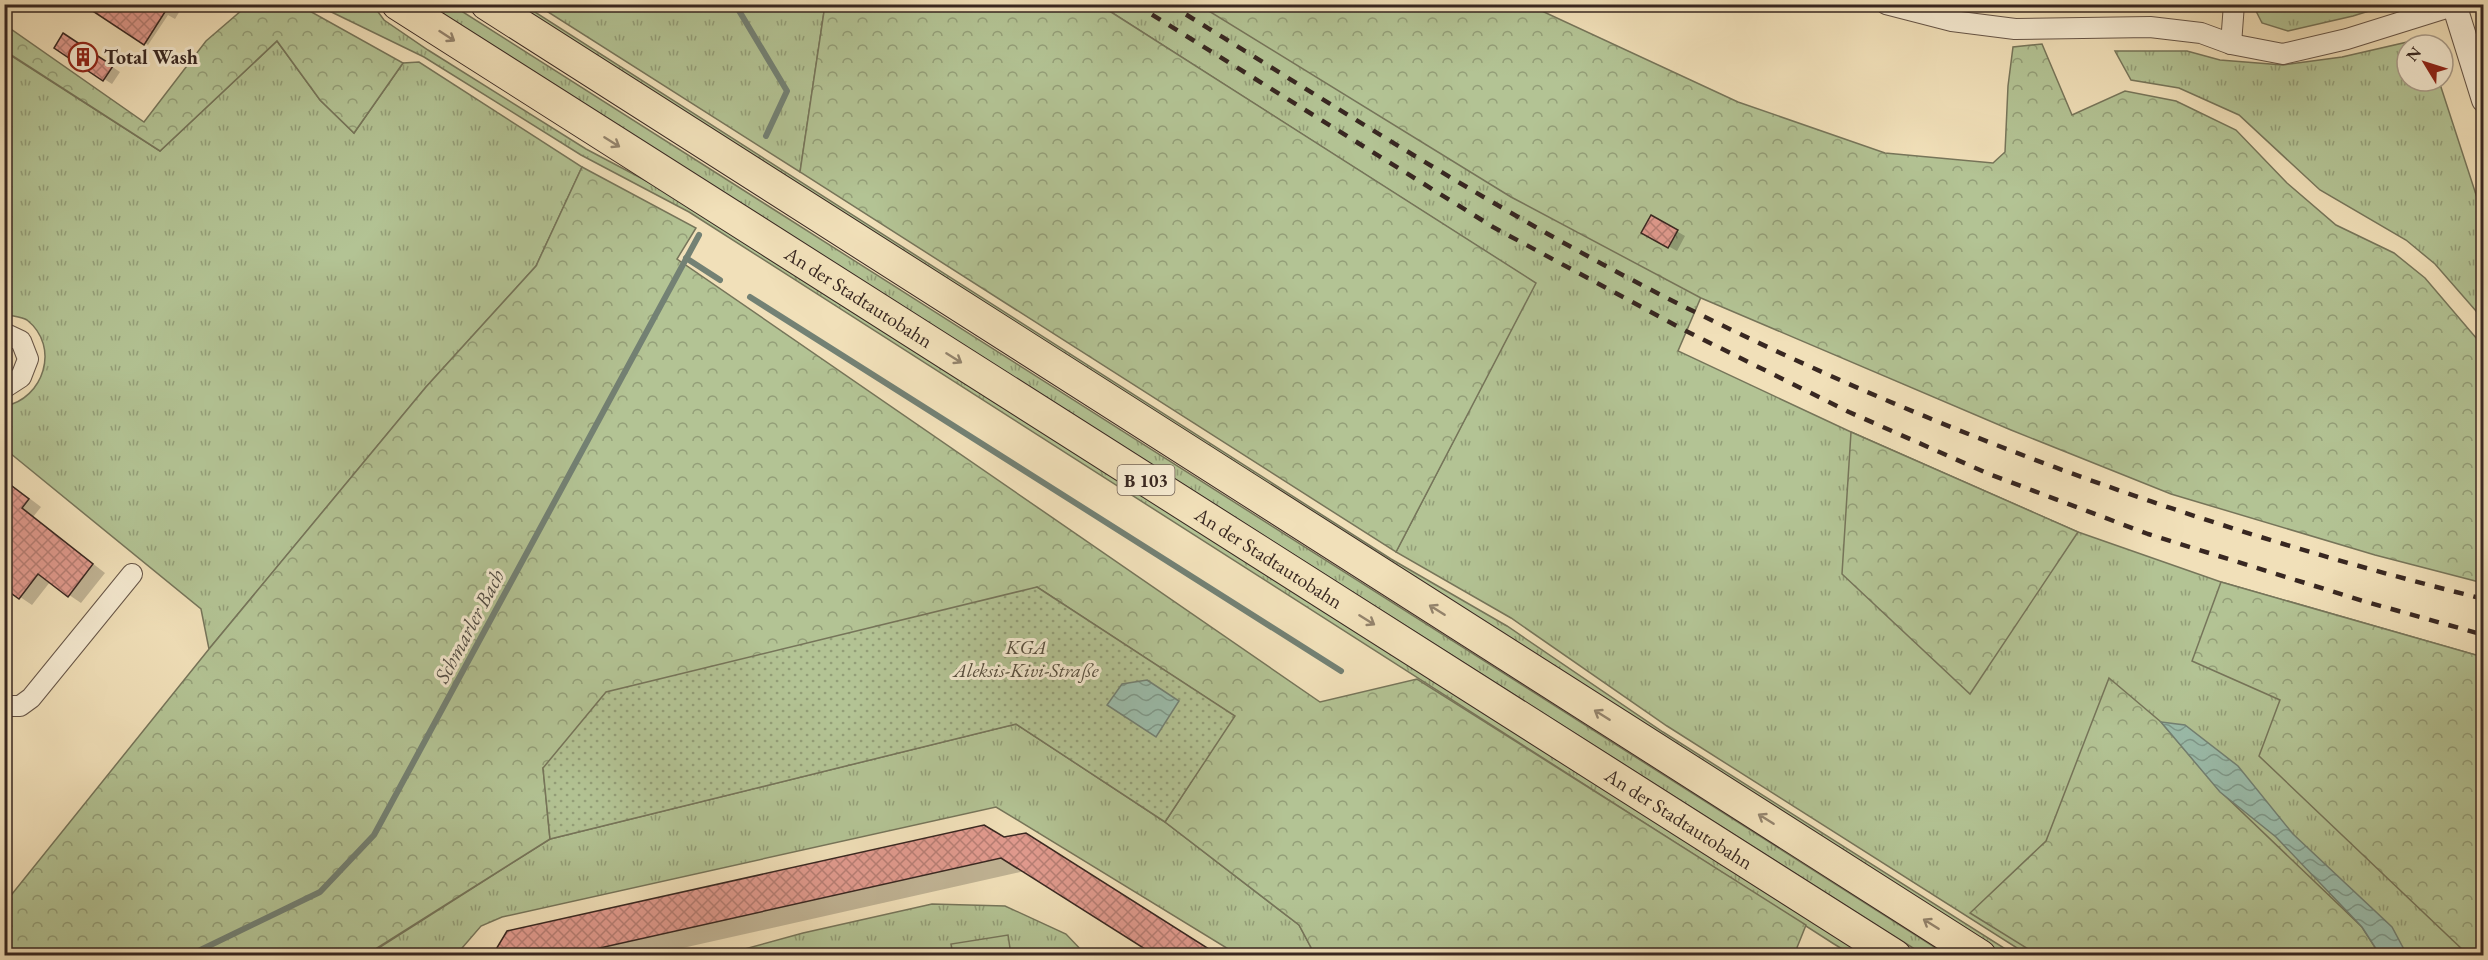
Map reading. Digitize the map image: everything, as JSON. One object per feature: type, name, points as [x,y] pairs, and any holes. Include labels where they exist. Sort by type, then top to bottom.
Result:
[{"type":"highway","name":"An der Stadtautobahn","points":[[398,4],[1895,956]]},
{"type":"highway","name":"B 103","points":[[487,4],[1980,956]]},
{"type":"street","points":[[1886,4],[1952,21],[2015,29],[2150,27],[2201,33],[2231,44],[2283,54],[2347,39],[2456,5],[2484,100]]},
{"type":"street","points":[[2231,44],[2234,4]]},
{"type":"street","points":[[4,333],[21,341],[28,359],[21,377],[4,388]]},
{"type":"street","points":[[4,706],[20,706],[31,698],[132,574]]},
{"type":"green space","points":[[249,4],[299,5],[403,63],[354,133],[320,100],[277,41],[160,151],[5,51],[5,25],[144,122],[206,41]]},
{"type":"green space","points":[[317,5],[373,5],[384,20],[428,50],[586,149],[694,206],[1869,955],[1852,955],[1834,944],[689,212],[581,155],[424,57]]},
{"type":"green space","points":[[428,5],[452,5],[1947,955],[1924,955]]},
{"type":"green space","points":[[507,5],[524,5],[1391,559],[1507,626],[1663,732],[2015,955],[2002,955]]},
{"type":"green space","points":[[537,5],[825,5],[800,172]]},
{"type":"green space","points":[[825,5],[1100,5],[1536,283],[1396,552],[800,172]]},
{"type":"green space","points":[[1100,5],[1494,5],[1728,234],[1678,351],[1851,432],[2078,532],[2221,582],[2483,657],[2483,955],[2028,955],[1667,726],[1511,618],[1396,552],[1535,283]]},
{"type":"green space","points":[[1199,5],[1529,5],[1738,102],[1885,153],[1993,163],[2005,152],[2008,86],[2013,47],[2042,44],[2072,115],[2125,91],[2176,101],[2236,130],[2287,183],[2336,225],[2394,253],[2425,278],[2483,346],[2483,583],[2375,555],[2171,494],[2011,430],[1701,298],[1511,197]]},
{"type":"green space","points":[[2253,5],[2388,5],[2353,16],[2288,31],[2262,23]]},
{"type":"green space","points":[[277,41],[320,100],[354,133],[403,63],[419,62],[582,167],[536,266],[426,387],[209,649],[201,609],[5,449],[5,406],[18,401],[38,383],[45,357],[43,344],[37,331],[27,320],[5,314],[4,51],[160,151]]},
{"type":"green space","points":[[2395,45],[2395,93],[2443,93],[2483,216],[2483,319],[2435,264],[2406,240],[2320,190],[2239,115],[2179,88],[2131,80],[2115,51],[2187,51],[2220,60],[2283,65],[2342,57]]},
{"type":"green space","points":[[582,167],[696,228],[677,259],[1320,702],[1417,679],[1806,925],[1794,955],[1315,955],[1299,925],[1165,822],[1234,716],[1037,587],[543,768],[550,839],[366,955],[5,955],[4,904],[209,649],[426,387],[536,266]]},
{"type":"green space","points":[[1851,432],[2078,532],[1970,694],[1842,574]]},
{"type":"green space","points":[[2221,582],[2483,657],[2483,951],[2464,951],[2259,756],[2280,700],[2192,661]]},
{"type":"green space","name":"KGA Aleksis-Kivi-Straße","points":[[1037,587],[1235,716],[1165,822],[1016,724],[550,839],[543,768],[606,692]]},
{"type":"green space","points":[[2109,678],[2161,722],[2221,792],[2362,927],[2380,955],[2038,955],[1970,913],[2046,841]]},
{"type":"green space","points":[[1016,724],[1165,822],[1299,925],[1315,955],[1238,955],[996,807],[502,917],[481,926],[456,955],[366,956],[550,839]]},
{"type":"green space","points":[[932,904],[1005,906],[1066,934],[1086,955],[719,956],[803,933]]},
{"type":"green space","points":[[1008,935],[1011,955],[953,955],[951,944]]},
{"type":"water","points":[[1147,680],[1179,701],[1156,737],[1107,705],[1122,684]]},
{"type":"water","points":[[2161,722],[2185,725],[2238,766],[2293,834],[2392,927],[2407,955],[2380,955],[2362,927],[2276,837],[2220,792]]},
{"type":"building","points":[[82,4],[170,4],[144,45]]},
{"type":"building","name":"Total Wash","points":[[63,33],[113,66],[103,81],[54,48]]},
{"type":"building","points":[[1651,215],[1678,230],[1668,248],[1641,233]]},
{"type":"building","points":[[4,480],[29,499],[22,508],[93,564],[68,597],[38,574],[19,599],[4,588]]},
{"type":"building","points":[[984,825],[1004,837],[1026,833],[1220,956],[1156,956],[1001,858],[564,956],[492,956],[507,931]]},
{"type":"waterway","name":"Schmarler Bach","points":[[735,4],[787,91],[766,136]]},
{"type":"waterway","name":"Schmarler Bach","points":[[188,956],[320,892],[374,835],[699,235]]},
{"type":"waterway","points":[[686,258],[720,280]]},
{"type":"waterway","points":[[750,297],[1341,671]]},
{"type":"railway","points":[[1135,4],[1493,227],[1686,331],[1849,412],[1989,474],[2148,534],[2363,601],[2484,635]]},
{"type":"railway","points":[[1169,4],[1495,204],[1629,278],[1791,358],[1887,401],[1984,440],[2182,512],[2383,573],[2484,599]]},
{"type":"place","name":"Total Wash","points":[[83,57]]}]
